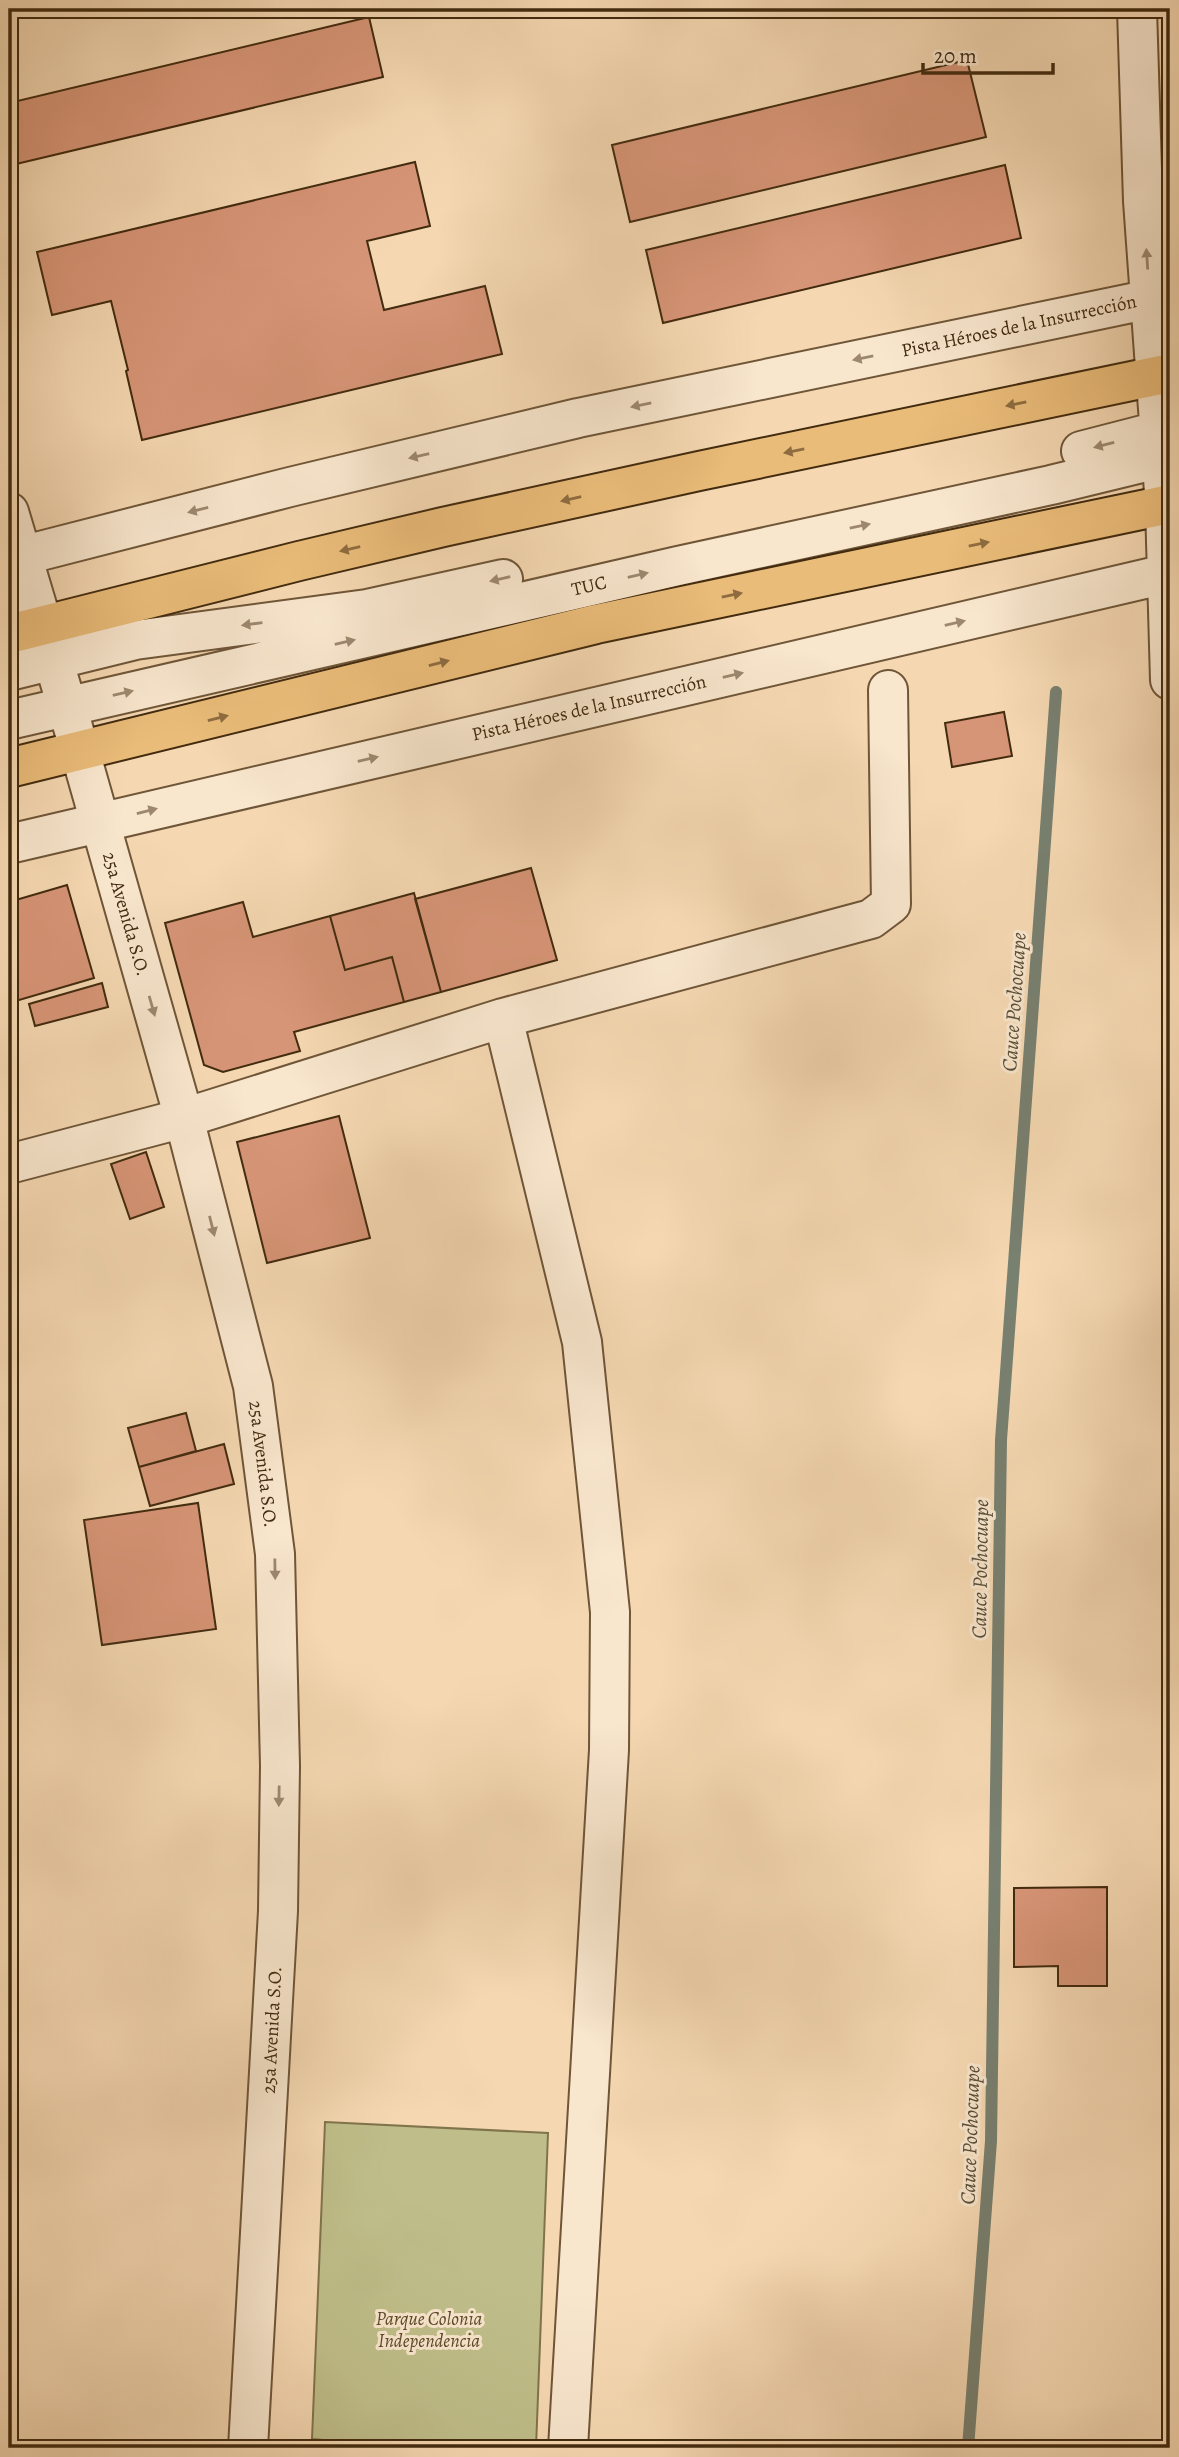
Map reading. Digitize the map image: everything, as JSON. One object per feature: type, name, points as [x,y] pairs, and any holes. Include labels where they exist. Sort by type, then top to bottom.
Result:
[{"type":"main road","points":[[36,640],[299,561],[713,468],[1163,375]]},
{"type":"main road","points":[[9,768],[596,624],[1168,505]]},
{"type":"street","points":[[1137,9],[1143,201],[1160,297],[1168,505],[1170,680]]},
{"type":"street","name":"Pista Héroes de la Insurrección","points":[[16,557],[290,487],[578,418],[1160,297]]},
{"type":"street","name":"TUC","points":[[9,671],[36,640],[135,640],[367,609],[716,530],[1044,460],[1165,443]]},
{"type":"street","name":"TUC","points":[[9,720],[664,569],[1051,485],[1165,443]]},
{"type":"street","name":"25a Avenida S.O.","points":[[9,512],[16,557],[36,640],[67,706],[184,1118],[253,1386],[275,1554],[280,1766],[278,1910],[248,2448]]},
{"type":"street","name":"Pista Héroes de la Insurrección","points":[[9,844],[1169,574]]},
{"type":"street","points":[[9,1164],[184,1118],[503,1018],[871,919],[891,904],[888,690]]},
{"type":"street","points":[[503,1018],[582,1342],[610,1612],[609,1749],[568,2448]]},
{"type":"green space","name":"Parque Colonia Independencia","points":[[325,2122],[548,2133],[536,2448],[416,2448],[312,2439]]},
{"type":"building","points":[[369,17],[383,77],[16,164],[9,135],[9,103]]},
{"type":"building","points":[[967,60],[986,137],[630,222],[612,145]]},
{"type":"building","points":[[415,162],[430,226],[367,241],[384,310],[485,286],[502,354],[142,440],[111,301],[52,315],[37,252]]},
{"type":"building","points":[[1005,165],[1021,238],[663,323],[646,250]]},
{"type":"building","points":[[1004,712],[1012,756],[952,767],[945,723]]},
{"type":"building","points":[[531,868],[557,960],[441,992],[415,899]]},
{"type":"building","points":[[67,885],[94,978],[9,1003],[9,902]]},
{"type":"building","points":[[414,893],[441,992],[404,1002],[392,957],[345,970],[330,916]]},
{"type":"building","points":[[243,902],[253,937],[330,916],[345,970],[392,957],[404,1002],[294,1032],[300,1051],[223,1072],[204,1065],[165,923]]},
{"type":"building","points":[[102,983],[108,1007],[35,1026],[29,1004]]},
{"type":"building","points":[[339,1116],[370,1238],[267,1263],[237,1142]]},
{"type":"building","points":[[146,1152],[164,1207],[130,1219],[111,1164]]},
{"type":"building","points":[[186,1413],[196,1451],[139,1467],[128,1428]]},
{"type":"building","points":[[224,1444],[234,1484],[150,1506],[139,1467]]},
{"type":"building","points":[[198,1503],[216,1629],[102,1645],[84,1520]]},
{"type":"building","points":[[1107,1887],[1107,1986],[1058,1986],[1058,1966],[1014,1967],[1014,1888]]},
{"type":"waterway","name":"Cauce Pochocuape","points":[[968,2448],[991,2141],[1001,1440],[1056,692]]}]
